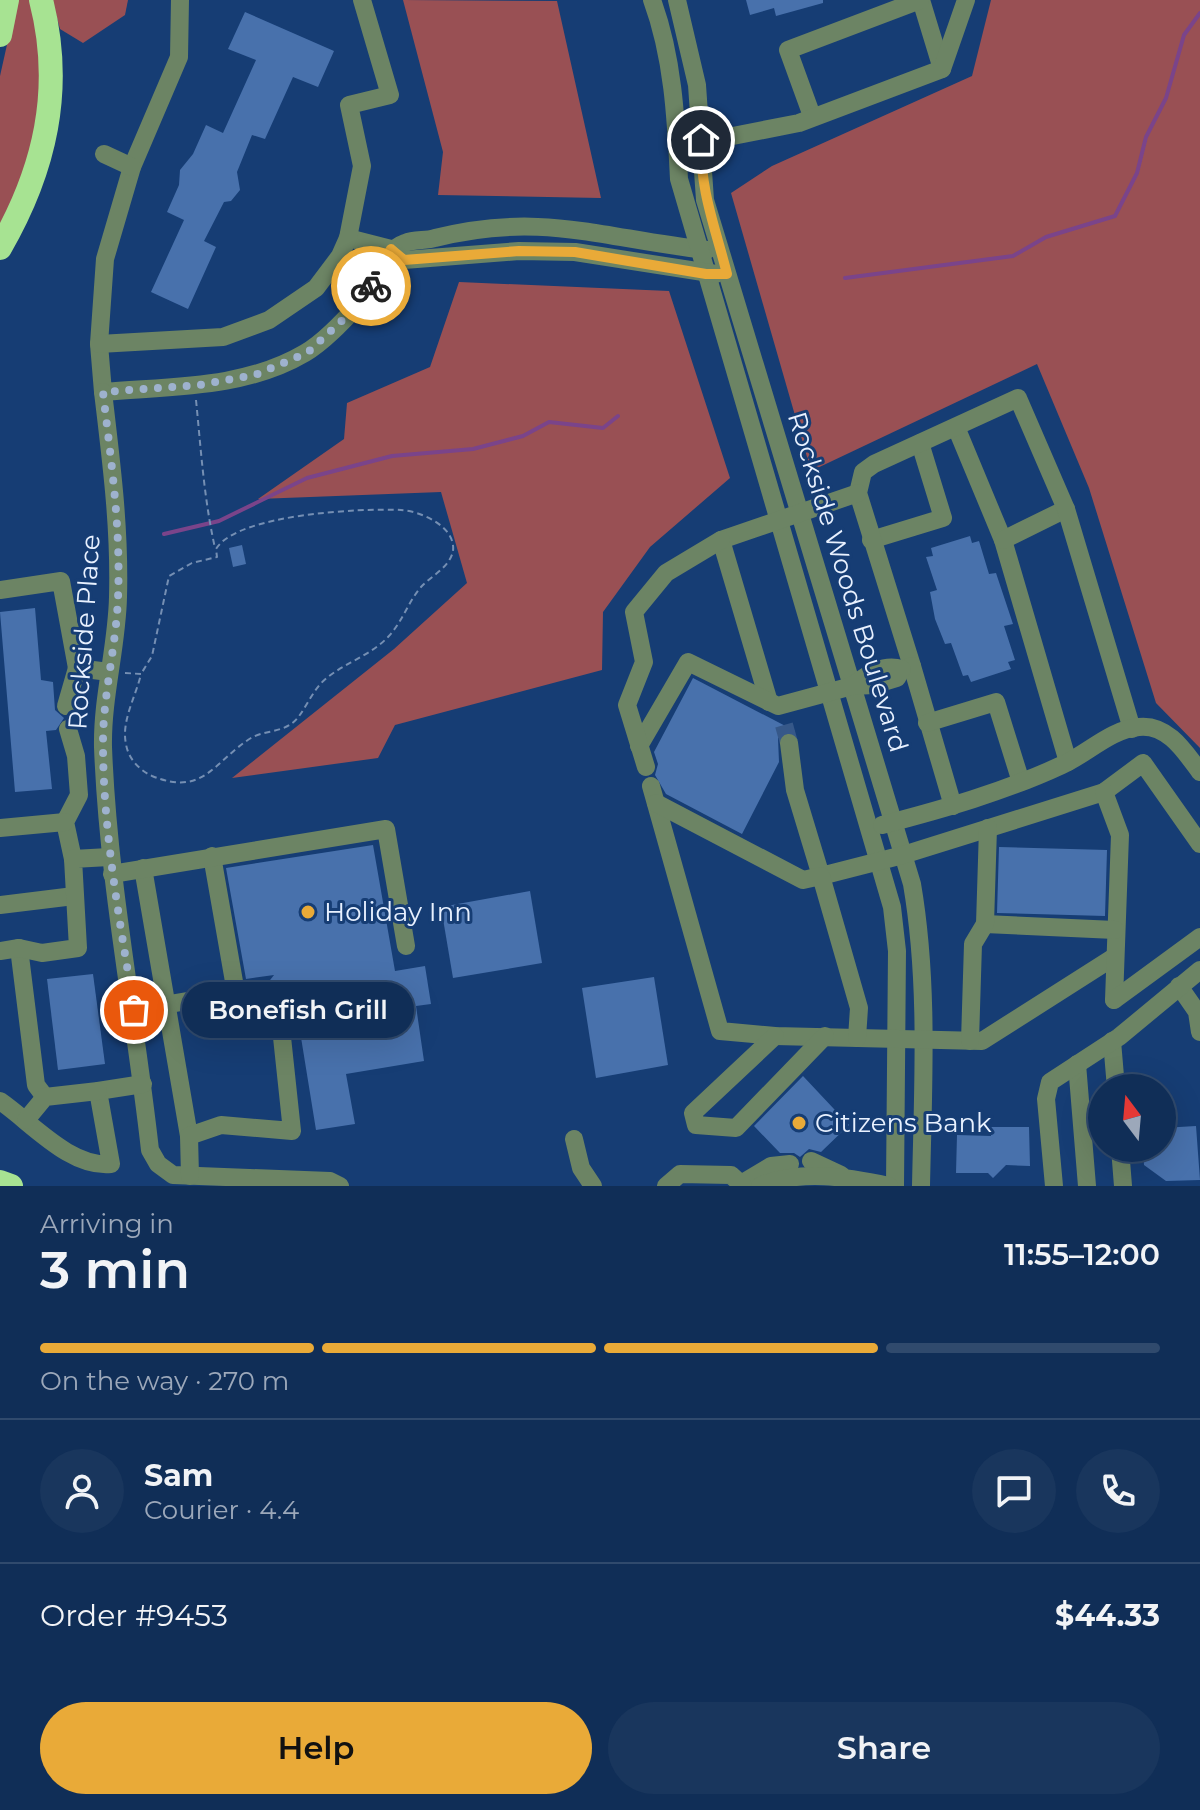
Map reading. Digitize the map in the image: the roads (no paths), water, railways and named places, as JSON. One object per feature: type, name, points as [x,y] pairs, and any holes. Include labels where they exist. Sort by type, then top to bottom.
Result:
[{"type":"highway","points":[[0,35],[7,0]]},
{"type":"highway","points":[[0,248],[25,202],[47,136],[51,80],[42,6]]},
{"type":"highway","points":[[0,1182],[11,1186]]},
{"type":"street","name":"Rockside Place","points":[[180,0],[179,57],[132,167],[105,259],[99,344],[114,462],[118,539],[114,672],[104,754],[110,866],[134,1010],[150,1150],[158,1164],[173,1175],[330,1181],[340,1186]]},
{"type":"street","points":[[99,344],[223,337],[269,320],[316,288],[340,256],[348,238],[362,166],[349,105],[390,95],[362,0]]},
{"type":"street","name":"Rockside Woods Boulevard","points":[[652,0],[666,43],[679,179],[892,907],[897,951],[895,1186]]},
{"type":"street","name":"Rockside Woods Boulevard","points":[[677,0],[693,62],[705,200],[903,855],[918,917],[923,1041],[921,1186]]},
{"type":"street","points":[[812,116],[788,50],[920,0],[942,69]]},
{"type":"street","points":[[942,69],[966,0]]},
{"type":"street","points":[[677,145],[799,123],[942,69]]},
{"type":"street","points":[[104,154],[132,167]]},
{"type":"street","points":[[103,392],[194,386],[255,375],[307,353],[362,302],[391,249],[408,241],[479,228],[562,227],[721,252]]},
{"type":"street","points":[[479,228],[483,253]]},
{"type":"street","points":[[348,238],[391,249],[404,260],[483,253],[575,252],[706,274],[727,274]]},
{"type":"street","points":[[953,806],[907,667],[858,493],[863,472],[874,464],[1018,398],[1066,509],[1132,729]]},
{"type":"street","points":[[956,427],[1003,540],[1068,762]]},
{"type":"street","points":[[871,540],[943,518],[920,443]]},
{"type":"street","points":[[646,767],[627,705],[644,662],[634,612],[666,573],[721,540],[858,493]]},
{"type":"street","points":[[1003,540],[1066,509]]},
{"type":"street","points":[[721,540],[773,704],[786,734],[795,790],[859,1008],[857,1038]]},
{"type":"street","points":[[0,590],[61,581],[77,668],[66,706]]},
{"type":"street","points":[[639,746],[688,662],[773,704],[852,686],[874,685],[897,678],[907,667]]},
{"type":"street","points":[[77,668],[114,672]]},
{"type":"street","points":[[927,723],[996,702],[1021,782]]},
{"type":"street","points":[[871,828],[953,806],[1021,782],[1132,729],[1152,728],[1175,739],[1200,772]]},
{"type":"street","points":[[0,951],[19,948],[42,953],[78,948],[73,859],[65,822],[79,795],[76,756],[68,729]]},
{"type":"street","points":[[76,756],[104,754]]},
{"type":"street","points":[[1114,957],[982,1041],[775,1036],[720,1031],[653,794],[803,880],[903,855],[1104,792],[1143,763],[1200,844]]},
{"type":"street","points":[[1104,792],[1120,835],[1114,1000],[1200,937]]},
{"type":"street","points":[[0,828],[65,822]]},
{"type":"street","points":[[970,1041],[973,944],[985,924],[988,828]]},
{"type":"street","points":[[73,859],[143,868],[386,829],[406,946]]},
{"type":"street","points":[[212,856],[236,993]]},
{"type":"street","points":[[143,868],[164,1005],[189,1136],[190,1176]]},
{"type":"street","points":[[0,905],[74,896]]},
{"type":"street","points":[[985,924],[1115,930]]},
{"type":"street","points":[[19,948],[36,1085],[45,1097]]},
{"type":"street","points":[[1054,1186],[1046,1099],[1050,1082],[1112,1041],[1200,970]]},
{"type":"street","points":[[1179,986],[1197,1012],[1200,1032]]},
{"type":"street","points":[[134,1010],[236,993],[260,993]]},
{"type":"street","points":[[189,1136],[221,1125],[292,1131],[279,1009]]},
{"type":"street","points":[[775,1036],[693,1113],[696,1125],[736,1128],[825,1036]]},
{"type":"street","points":[[1112,1041],[1115,1074]]},
{"type":"street","points":[[1077,1064],[1087,1186]]},
{"type":"street","points":[[26,1120],[45,1097],[143,1084]]},
{"type":"street","points":[[0,1101],[68,1152],[94,1166],[111,1164],[98,1091]]},
{"type":"street","points":[[574,1139],[581,1168],[593,1186]]},
{"type":"street","points":[[811,1161],[842,1176],[889,1186]]},
{"type":"street","points":[[1121,1162],[1123,1186]]},
{"type":"street","points":[[666,1186],[680,1174],[731,1175],[742,1185],[771,1166],[790,1164]]},
{"type":"street","points":[[760,1186],[781,1178],[842,1176]]},
{"type":"waterway","points":[[845,278],[1013,256],[1046,237],[1115,216],[1137,173],[1146,137],[1166,98],[1184,35],[1200,13]]},
{"type":"waterway","points":[[164,534],[219,521],[307,478],[392,456],[473,449],[523,436],[549,422],[603,428],[618,416]]},
{"type":"tunnel","points":[[784,725],[789,743]]},
{"type":"place","name":"Holiday Inn","points":[[308,912]]},
{"type":"place","name":"Bonefish Grill","points":[[134,1010]]},
{"type":"place","name":"Citizens Bank","points":[[799,1123]]}]
